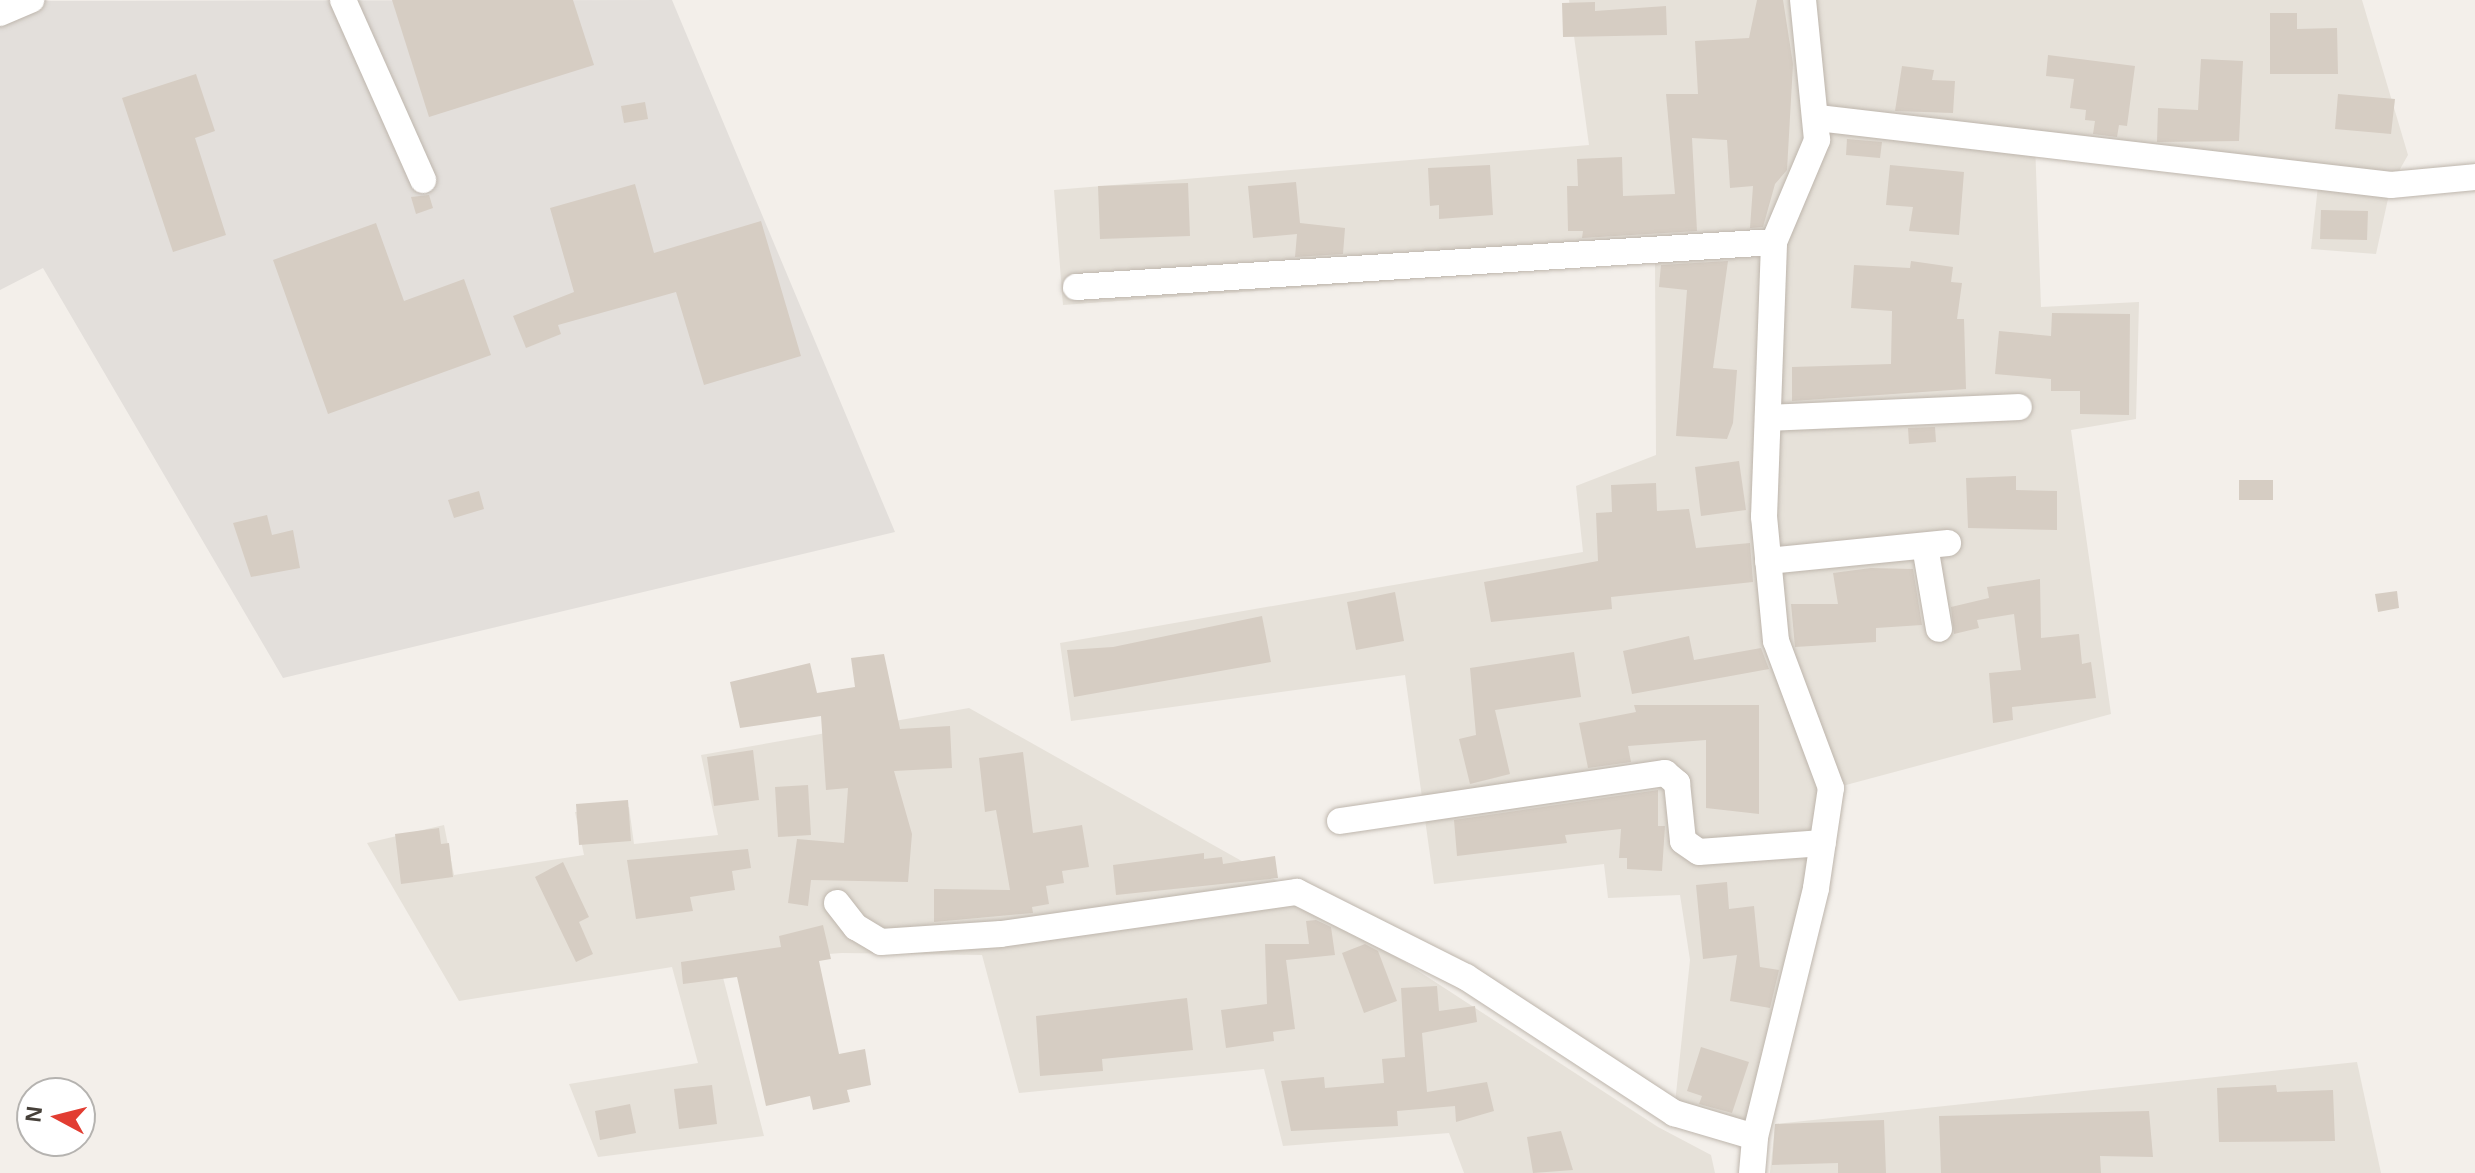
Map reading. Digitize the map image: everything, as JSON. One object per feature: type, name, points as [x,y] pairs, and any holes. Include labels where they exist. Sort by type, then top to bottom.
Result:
[{"type":"street","points":[[0,13],[31,0]]},
{"type":"street","points":[[343,0],[423,180]]},
{"type":"street","points":[[1752,1173],[1755,1137],[1823,843],[1831,788],[1776,641],[1768,561],[1768,418],[1774,242],[1817,140],[1818,118],[1803,0]]},
{"type":"street","points":[[1818,118],[2391,185],[2475,177]]},
{"type":"street","points":[[1076,287],[1774,242]]},
{"type":"street","points":[[1768,418],[2019,407]]},
{"type":"street","points":[[1768,561],[1936,545],[1939,629]]},
{"type":"street","points":[[1340,821],[1665,773],[1677,783],[1683,841],[1699,852],[1823,843]]},
{"type":"street","points":[[837,903],[856,927],[881,942],[1001,934],[1297,892],[1466,977],[1674,1113],[1755,1137]]},
{"type":"shaded area","points":[[672,0],[895,532],[283,678],[43,268],[0,290],[0,1]]},
{"type":"shaded area","points":[[1569,0],[2362,0],[2408,155],[2391,185],[2376,254],[2311,249],[2319,177],[2035,143],[2041,307],[2139,302],[2136,419],[2071,430],[2111,714],[1831,789],[1755,1137],[1674,1113],[1690,960],[1680,895],[1608,898],[1604,864],[1434,884],[1405,675],[1071,721],[1060,643],[1583,552],[1576,486],[1656,455],[1655,262],[1063,305],[1054,190],[1589,145]]},
{"type":"shaded area","points":[[969,708],[1297,892],[1658,1127],[1711,1155],[1715,1173],[1464,1173],[1449,1133],[1283,1146],[1264,1069],[1019,1093],[982,955],[842,953],[719,962],[764,1136],[598,1157],[569,1084],[698,1063],[672,967],[459,1001],[367,843],[444,825],[454,875],[584,855],[575,812],[629,807],[634,844],[718,835],[701,755]]},
{"type":"shaded area","points":[[2357,1062],[2381,1173],[1770,1173],[1775,1124]]},
{"type":"building","points":[[392,0],[573,0],[594,65],[429,117]]},
{"type":"building","points":[[1757,0],[1783,0],[1793,64],[1787,170],[1775,184],[1763,227],[1750,228],[1753,186],[1730,188],[1727,140],[1692,138],[1697,231],[1582,238],[1583,231],[1568,231],[1567,186],[1578,186],[1577,159],[1622,157],[1623,196],[1675,194],[1666,94],[1698,94],[1695,41],[1749,38]]},
{"type":"building","points":[[1595,2],[1595,11],[1666,6],[1667,35],[1563,37],[1562,3]]},
{"type":"building","points":[[2270,13],[2297,13],[2297,29],[2337,28],[2338,74],[2270,74]]},
{"type":"building","points":[[2048,55],[2135,66],[2127,126],[2119,125],[2117,137],[2093,134],[2095,121],[2085,120],[2086,110],[2070,108],[2074,79],[2046,76]]},
{"type":"building","points":[[2201,59],[2243,61],[2239,141],[2157,142],[2158,108],[2198,110]]},
{"type":"building","points":[[1902,66],[1934,70],[1932,80],[1955,81],[1953,113],[1895,111]]},
{"type":"building","points":[[196,74],[215,131],[195,138],[226,235],[173,252],[122,98]]},
{"type":"building","points":[[2338,94],[2395,99],[2391,134],[2335,129]]},
{"type":"building","points":[[645,102],[648,119],[624,123],[621,106]]},
{"type":"building","points":[[1847,139],[1882,142],[1880,158],[1846,155]]},
{"type":"building","points":[[1490,165],[1493,215],[1439,219],[1439,205],[1430,206],[1428,168]]},
{"type":"building","points":[[1890,165],[1964,172],[1959,235],[1909,231],[1913,207],[1886,205]]},
{"type":"building","points":[[1296,182],[1300,223],[1345,228],[1343,254],[1295,257],[1297,234],[1253,238],[1248,186]]},
{"type":"building","points":[[1188,183],[1190,236],[1100,239],[1098,186]]},
{"type":"building","points":[[635,184],[654,253],[761,221],[801,356],[704,385],[676,292],[558,325],[561,334],[526,348],[513,316],[574,292],[550,208]]},
{"type":"building","points":[[429,195],[433,208],[416,214],[411,197]]},
{"type":"building","points":[[2321,210],[2368,211],[2367,240],[2320,239]]},
{"type":"building","points":[[376,223],[404,301],[464,279],[491,355],[328,414],[273,260]]},
{"type":"building","points":[[1728,261],[1713,368],[1737,370],[1733,423],[1727,439],[1676,436],[1687,290],[1659,287],[1661,265]]},
{"type":"building","points":[[1911,261],[1953,267],[1951,282],[1962,283],[1957,319],[1964,319],[1966,389],[1792,401],[1792,367],[1891,364],[1892,311],[1851,308],[1854,265],[1910,268]]},
{"type":"building","points":[[2052,313],[2130,314],[2129,415],[2080,414],[2080,391],[2051,391],[2051,379],[1995,374],[1999,331],[2051,336]]},
{"type":"building","points":[[1935,427],[1936,442],[1909,444],[1908,428]]},
{"type":"building","points":[[1739,461],[1746,510],[1701,516],[1695,467]]},
{"type":"building","points":[[2016,476],[2016,490],[2057,491],[2057,530],[1968,528],[1966,478]]},
{"type":"building","points":[[2239,480],[2273,480],[2273,500],[2239,500]]},
{"type":"building","points":[[1656,483],[1657,511],[1689,509],[1696,548],[1750,543],[1753,582],[1611,597],[1612,609],[1491,622],[1484,582],[1598,561],[1596,513],[1612,512],[1611,485]]},
{"type":"building","points":[[479,491],[484,509],[454,518],[448,500]]},
{"type":"building","points":[[267,515],[272,535],[293,530],[300,568],[251,577],[233,523]]},
{"type":"building","points":[[1871,568],[1913,569],[1922,625],[1876,628],[1876,642],[1795,647],[1791,604],[1838,604],[1833,573]]},
{"type":"building","points":[[2040,579],[2041,638],[2079,634],[2082,664],[2091,662],[2096,698],[2012,707],[2013,720],[1993,723],[1989,673],[2021,670],[2014,614],[1977,620],[1979,628],[1954,634],[1951,607],[1989,598],[1987,587]]},
{"type":"building","points":[[2397,591],[2399,608],[2378,612],[2375,594]]},
{"type":"building","points":[[1395,592],[1404,641],[1356,650],[1347,602]]},
{"type":"building","points":[[1262,616],[1271,662],[1074,697],[1067,650],[1113,647]]},
{"type":"building","points":[[1689,636],[1694,660],[1761,648],[1769,669],[1632,694],[1623,651]]},
{"type":"building","points":[[1574,652],[1581,697],[1495,710],[1510,774],[1470,784],[1459,739],[1476,735],[1470,668]]},
{"type":"building","points":[[884,654],[900,729],[950,726],[952,768],[894,771],[912,834],[908,882],[811,880],[808,906],[788,903],[797,839],[844,843],[848,788],[826,790],[821,716],[740,728],[730,682],[810,663],[817,693],[855,687],[851,658]]},
{"type":"building","points":[[1634,705],[1759,705],[1759,814],[1706,808],[1706,740],[1628,746],[1631,762],[1588,768],[1579,723],[1636,712]]},
{"type":"building","points":[[753,750],[759,800],[714,806],[707,757]]},
{"type":"building","points":[[1023,752],[1033,833],[1082,825],[1089,867],[1062,871],[1064,883],[1046,886],[1049,904],[1032,907],[1033,913],[934,922],[934,889],[1010,890],[996,810],[985,812],[979,758]]},
{"type":"building","points":[[808,785],[811,835],[778,837],[775,787]]},
{"type":"building","points":[[1658,790],[1658,826],[1665,826],[1662,871],[1627,869],[1627,858],[1619,858],[1621,829],[1565,835],[1567,843],[1457,856],[1454,820]]},
{"type":"building","points":[[628,800],[631,841],[579,845],[576,804]]},
{"type":"building","points":[[439,828],[441,844],[449,843],[453,877],[401,884],[395,834]]},
{"type":"building","points":[[748,849],[751,868],[732,871],[735,890],[690,897],[693,911],[636,919],[627,860]]},
{"type":"building","points":[[1204,853],[1204,859],[1222,857],[1223,864],[1275,856],[1278,878],[1116,895],[1113,865]]},
{"type":"building","points":[[563,862],[589,917],[579,922],[593,954],[576,962],[535,877]]},
{"type":"building","points":[[1727,882],[1729,909],[1754,906],[1760,967],[1779,970],[1770,1008],[1730,1001],[1737,955],[1703,959],[1696,885]]},
{"type":"building","points":[[1316,920],[1331,927],[1335,955],[1286,960],[1295,1029],[1273,1032],[1274,1041],[1226,1048],[1221,1010],[1267,1004],[1265,944],[1309,944],[1306,921]]},
{"type":"building","points":[[823,925],[831,959],[819,961],[839,1054],[865,1049],[871,1085],[847,1090],[850,1102],[813,1110],[810,1096],[766,1106],[737,977],[683,984],[681,962],[781,947],[779,936]]},
{"type":"building","points":[[1365,944],[1378,951],[1397,1001],[1364,1013],[1342,953]]},
{"type":"building","points":[[1437,986],[1439,1011],[1475,1006],[1477,1022],[1422,1033],[1427,1092],[1487,1082],[1494,1111],[1456,1122],[1455,1106],[1397,1111],[1398,1126],[1291,1131],[1281,1081],[1324,1077],[1325,1088],[1384,1083],[1382,1059],[1405,1057],[1401,988]]},
{"type":"building","points":[[1187,998],[1193,1050],[1102,1059],[1103,1071],[1040,1076],[1036,1016]]},
{"type":"building","points":[[1701,1047],[1749,1062],[1732,1113],[1699,1104],[1702,1096],[1687,1091]]},
{"type":"building","points":[[712,1085],[717,1124],[679,1129],[674,1089]]},
{"type":"building","points":[[2276,1085],[2277,1092],[2333,1090],[2335,1141],[2219,1142],[2217,1088]]},
{"type":"building","points":[[630,1104],[636,1133],[600,1140],[595,1111]]},
{"type":"building","points":[[2149,1111],[2153,1157],[2100,1156],[2101,1173],[1941,1173],[1939,1116]]},
{"type":"building","points":[[1884,1120],[1886,1173],[1838,1173],[1838,1163],[1772,1165],[1775,1124]]},
{"type":"building","points":[[1561,1131],[1573,1170],[1533,1173],[1527,1137]]}]
